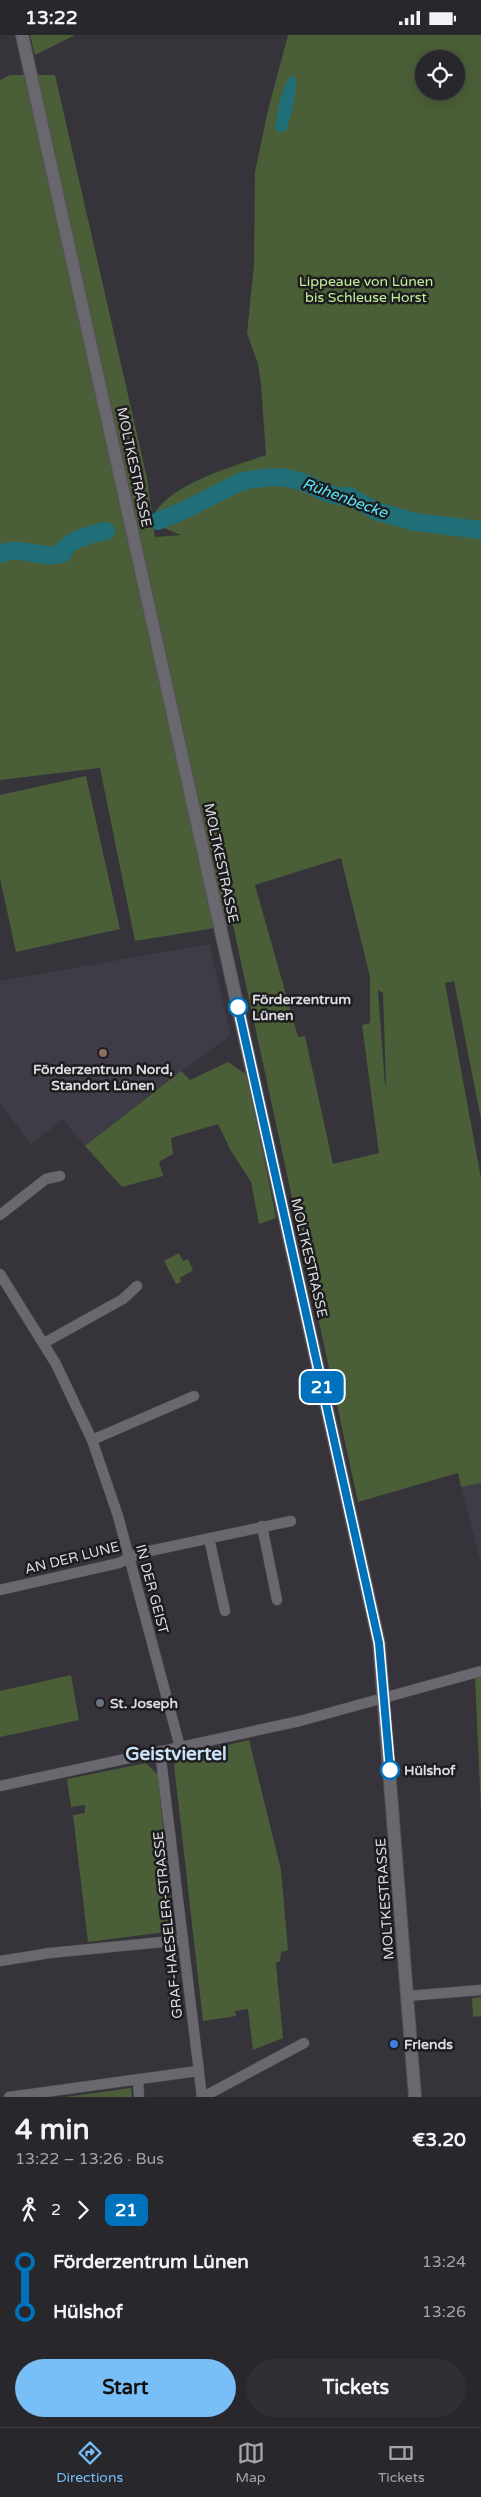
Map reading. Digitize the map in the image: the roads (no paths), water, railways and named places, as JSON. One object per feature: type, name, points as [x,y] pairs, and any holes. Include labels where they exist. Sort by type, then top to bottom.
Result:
[{"type":"street","name":"MOLTKESTRASSE","points":[[22,35],[379,1643],[415,2097]]},
{"type":"street","points":[[0,1215],[46,1179],[60,1176]]},
{"type":"street","name":"IN DER GEIST","points":[[0,1273],[44,1343],[68,1386],[92,1440],[118,1515],[180,1747]]},
{"type":"street","points":[[44,1343],[123,1299],[138,1286]]},
{"type":"street","points":[[92,1440],[194,1396]]},
{"type":"street","name":"AN DER LUNE","points":[[0,1590],[118,1563],[140,1553],[291,1521]]},
{"type":"street","points":[[262,1526],[277,1600]]},
{"type":"street","points":[[209,1538],[225,1611]]},
{"type":"street","points":[[0,1786],[238,1736],[481,1671]]},
{"type":"street","name":"GRAF-HAESELER-STRASSE","points":[[160,1751],[202,2097]]},
{"type":"street","points":[[0,1961],[50,1953],[183,1940]]},
{"type":"street","points":[[407,1996],[481,1990]]},
{"type":"street","points":[[202,2097],[304,2043]]},
{"type":"street","points":[[9,2097],[198,2071]]},
{"type":"street","points":[[138,2080],[139,2097]]},
{"type":"water","points":[[292,76],[295,77],[296,82],[292,110],[287,129],[279,133],[275,128],[279,108],[285,85]]},
{"type":"waterway","name":"Rühenbecke","points":[[158,521],[187,509],[242,481],[281,477],[300,481],[330,494],[343,497],[349,496],[376,511],[415,522],[481,530]]},
{"type":"waterway","name":"Rühenbecke","points":[[0,554],[17,551],[57,555],[63,553],[65,548],[75,541],[106,531]]},
{"type":"place","name":"Förderzentrum Lünen","points":[[238,1007]]},
{"type":"place","name":"Förderzentrum Nord, Standort Lünen","points":[[103,1053]]},
{"type":"place","name":"St. Joseph","points":[[100,1703]]},
{"type":"place","name":"Hülshof","points":[[390,1770]]},
{"type":"place","name":"Friends","points":[[394,2044]]},
{"type":"district","name":"Geistviertel","points":[[176,1754]]},
{"type":"park label","name":"Lippeaue von Lünen bis Schleuse Horst","points":[[366,289]]}]
